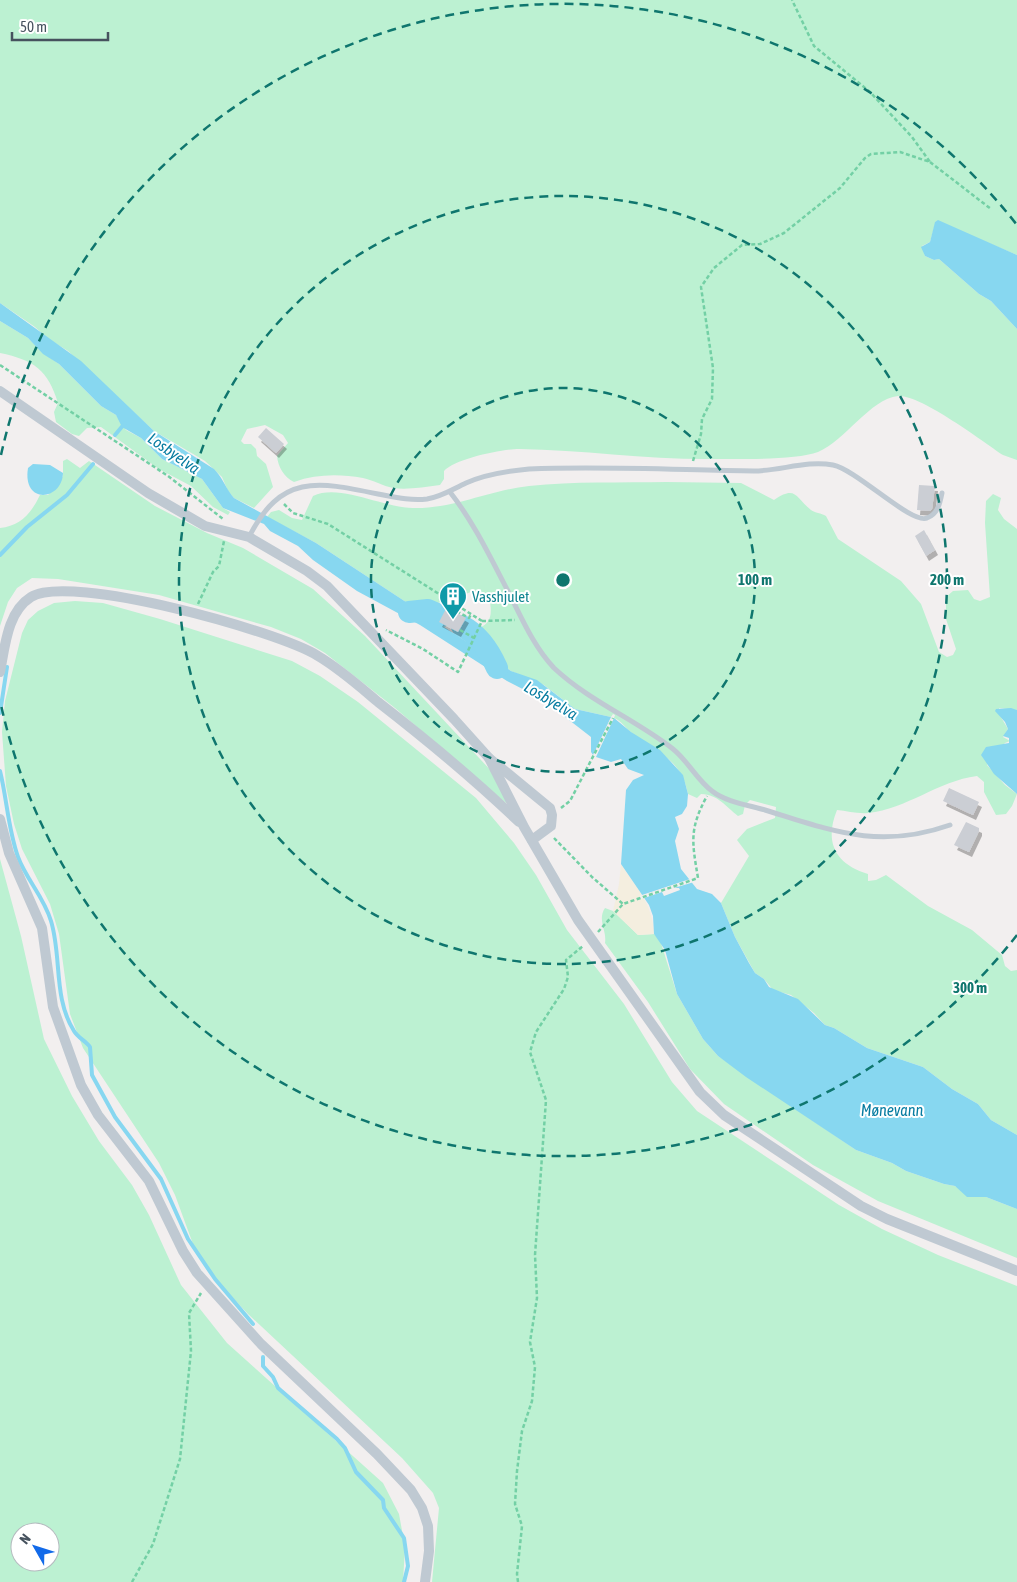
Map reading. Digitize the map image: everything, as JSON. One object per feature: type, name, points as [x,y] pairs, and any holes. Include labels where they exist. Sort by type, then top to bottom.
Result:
[{"type":"street","points":[[0,391],[148,493],[205,526],[249,538],[320,581],[345,602],[489,758],[550,808],[552,822],[547,831],[532,840]]},
{"type":"street","points":[[0,672],[7,636],[16,613],[26,601],[37,594],[52,591],[79,592],[147,603],[278,637],[319,657],[403,721],[524,826]]},
{"type":"street","points":[[489,758],[524,826],[590,939],[633,995],[688,1078],[724,1115],[861,1206],[1017,1271]]},
{"type":"street","points":[[0,820],[8,853],[42,928],[53,1007],[81,1085],[98,1115],[149,1182],[183,1251],[207,1284],[261,1344],[377,1454],[412,1490],[422,1508],[428,1526],[429,1551],[425,1582]]},
{"type":"lane","points":[[249,538],[263,513],[277,499],[295,489],[317,485],[340,486],[406,499],[427,499],[450,492],[488,476],[529,469],[755,471],[805,464],[835,466],[860,477],[911,516],[923,519],[928,518],[938,508],[942,493]]},
{"type":"lane","points":[[450,492],[468,514],[522,619],[540,651],[554,668],[589,694],[673,749],[684,758],[710,790],[726,798],[802,822],[859,836],[877,838],[906,836],[950,826]]},
{"type":"path","points":[[792,0],[814,46],[870,92],[912,137],[930,162],[991,209]]},
{"type":"path","points":[[690,469],[701,434],[702,419],[712,398],[713,368],[701,287],[714,268],[742,246],[760,244],[784,233],[840,188],[865,158],[871,154],[900,152],[930,162]]},
{"type":"path","points":[[0,365],[168,476],[223,518]]},
{"type":"path","points":[[277,499],[293,512],[328,524],[358,541],[481,622],[522,619]]},
{"type":"path","points":[[193,614],[213,572],[219,566],[226,532]]},
{"type":"path","points":[[451,608],[469,618],[471,614]]},
{"type":"path","points":[[364,624],[380,627],[406,639],[458,672],[481,622]]},
{"type":"path","points":[[460,630],[474,638]]},
{"type":"path","points":[[552,815],[570,801],[612,720]]},
{"type":"path","points":[[518,1582],[516,1574],[522,1526],[515,1504],[522,1431],[532,1401],[534,1367],[530,1342],[537,1298],[535,1255],[546,1100],[530,1052],[536,1032],[564,988],[568,977],[566,960],[590,939],[623,904],[696,879],[692,838],[700,809],[710,790]]},
{"type":"path","points":[[547,831],[592,878],[623,904]]},
{"type":"path","points":[[132,1582],[153,1544],[180,1459],[191,1351],[189,1312],[207,1284]]},
{"type":"green space","points":[[0,0],[1017,0],[1017,255],[936,221],[930,242],[922,246],[925,256],[934,260],[939,259],[979,294],[991,301],[1017,329],[1017,460],[1003,455],[921,402],[908,397],[898,396],[877,404],[828,447],[809,455],[739,459],[692,459],[511,449],[458,462],[444,471],[444,479],[440,485],[399,489],[367,479],[345,476],[320,476],[294,482],[280,468],[277,456],[288,443],[283,435],[265,425],[247,429],[241,441],[244,444],[251,444],[256,449],[257,456],[266,464],[273,487],[254,508],[234,498],[228,491],[222,477],[205,461],[154,431],[68,351],[0,303]]},
{"type":"green space","points":[[0,321],[28,338],[43,353],[59,364],[101,406],[116,415],[126,430],[141,438],[162,459],[202,479],[223,508],[230,512],[228,515],[213,507],[191,486],[159,469],[101,427],[87,428],[79,436],[72,434],[56,422],[54,412],[58,403],[50,382],[31,363],[0,353]]},
{"type":"green space","points":[[67,459],[80,468],[89,461],[155,506],[207,533],[243,548],[313,589],[365,636],[495,775],[507,797],[506,803],[395,708],[325,653],[301,639],[271,627],[159,595],[58,579],[32,578],[17,588],[8,602],[0,626],[0,528],[19,522],[33,508],[40,495],[48,495],[63,476],[63,461]]},
{"type":"green space","points":[[741,483],[774,500],[787,493],[795,494],[811,510],[826,516],[838,539],[901,581],[921,604],[939,652],[947,657],[953,655],[956,649],[946,619],[946,597],[953,591],[968,590],[974,599],[980,601],[990,597],[985,523],[986,501],[993,494],[1001,498],[998,510],[1004,519],[1017,529],[1017,710],[999,708],[999,714],[1008,729],[1003,737],[1010,741],[1005,743],[987,765],[1005,785],[1017,794],[1012,806],[1006,814],[996,815],[984,792],[984,782],[977,776],[949,783],[909,801],[882,810],[856,813],[837,810],[833,822],[832,842],[840,858],[857,870],[868,874],[868,881],[876,880],[886,875],[928,906],[972,930],[1002,955],[1005,966],[1011,971],[1017,970],[1017,1135],[991,1120],[978,1104],[952,1089],[923,1067],[867,1048],[834,1028],[825,1025],[814,1013],[791,995],[773,990],[764,979],[755,973],[735,937],[721,903],[749,856],[737,840],[747,829],[775,818],[776,807],[750,800],[745,805],[743,814],[738,816],[713,796],[701,794],[697,798],[688,794],[685,782],[674,764],[614,718],[615,715],[613,714],[611,717],[575,709],[544,685],[511,671],[466,641],[470,635],[488,622],[491,608],[489,597],[471,592],[446,601],[415,608],[316,543],[267,517],[271,512],[279,510],[292,518],[302,520],[313,496],[324,493],[349,494],[401,507],[428,508],[457,503],[514,488],[546,484]]},
{"type":"green space","points":[[75,601],[103,603],[292,661],[320,676],[358,702],[476,798],[514,843],[536,875],[567,930],[624,1004],[672,1082],[697,1111],[839,1205],[882,1229],[938,1255],[1017,1286],[1017,1582],[432,1582],[439,1508],[433,1493],[402,1458],[248,1314],[216,1280],[193,1244],[175,1195],[159,1163],[83,1048],[70,1014],[59,934],[50,904],[22,849],[14,824],[6,786],[2,732],[5,701],[22,633],[28,620],[38,611],[54,603]]},
{"type":"green space","points":[[0,859],[21,936],[44,1039],[72,1096],[99,1141],[132,1185],[149,1215],[181,1285],[227,1343],[383,1483],[399,1514],[405,1547],[403,1582],[0,1582]]},
{"type":"green space","points":[[605,908],[613,911],[638,935],[654,934],[660,940],[677,994],[703,1039],[718,1056],[856,1150],[892,1163],[906,1171],[955,1186],[971,1197],[986,1197],[1017,1209],[1017,1258],[878,1201],[813,1165],[724,1104],[690,1069],[648,1002],[605,943],[602,917]]},
{"type":"sand","points":[[621,864],[647,905],[651,914],[654,934],[638,935],[613,911]]},
{"type":"water","points":[[938,220],[1017,255],[1017,329],[991,301],[979,294],[939,259],[934,260],[925,256],[921,247],[930,242],[935,222]]},
{"type":"water","points":[[0,303],[81,361],[154,431],[214,469],[234,498],[316,543],[511,671],[537,680],[575,709],[611,717],[593,755],[591,752],[591,737],[542,699],[507,681],[420,625],[357,591],[313,560],[298,546],[270,531],[264,524],[223,508],[202,479],[162,459],[141,438],[122,427],[116,415],[101,406],[59,364],[43,354],[28,338],[0,321]]},
{"type":"water","points":[[33,464],[50,465],[63,473],[61,482],[56,489],[43,495],[36,493],[31,488],[28,480],[28,468]]},
{"type":"water","points":[[1011,708],[1017,710],[1017,794],[994,774],[981,755],[986,747],[1009,743],[1009,738],[1003,736],[1008,729],[1005,722],[995,711],[996,709]]},
{"type":"water","name":"Mønevann","points":[[614,718],[631,732],[660,750],[683,775],[688,794],[687,806],[682,814],[675,817],[679,829],[675,841],[681,869],[697,889],[712,894],[721,903],[735,937],[755,973],[764,979],[769,987],[798,999],[825,1025],[834,1028],[867,1048],[923,1067],[952,1089],[978,1104],[991,1120],[1017,1135],[1017,1209],[986,1197],[967,1197],[955,1186],[906,1171],[892,1163],[856,1150],[746,1077],[718,1056],[703,1039],[677,994],[665,950],[654,934],[653,916],[649,905],[621,864],[626,790],[633,780],[644,775],[628,769],[621,759],[611,762],[596,757]]},
{"type":"pier","points":[[693,878],[694,882],[674,888],[679,888],[680,890],[664,896],[662,892],[641,899],[639,896]]},
{"type":"building","points":[[266,428],[284,444],[276,453],[258,437]]},
{"type":"building","points":[[919,485],[935,486],[932,509],[930,511],[917,510]]},
{"type":"building","points":[[924,530],[935,550],[926,556],[915,536]]},
{"type":"building","name":"Vasshjulet","points":[[447,607],[466,618],[458,632],[439,622]]},
{"type":"building","points":[[949,788],[979,802],[973,815],[943,801]]},
{"type":"building","points":[[966,822],[979,828],[969,852],[954,845]]},
{"type":"waterway","points":[[115,435],[125,423]]},
{"type":"waterway","points":[[0,555],[27,527],[67,495],[93,464]]},
{"type":"waterway","name":"Losbyelva","points":[[409,612],[428,610],[442,616]]},
{"type":"waterway","name":"Losbyelva","points":[[462,626],[474,634],[483,644],[497,668]]},
{"type":"waterway","points":[[0,713],[7,667]]},
{"type":"waterway","points":[[0,771],[18,857],[48,912],[54,935],[63,1005],[74,1031],[90,1047],[92,1075],[115,1117],[161,1179],[188,1239],[215,1279],[253,1324]]},
{"type":"waterway","points":[[263,1357],[263,1366],[273,1377],[278,1388],[337,1439],[345,1448],[356,1472],[383,1500],[384,1508],[404,1538],[408,1566],[404,1582]]},
{"type":"place","name":"Vasshjulet","points":[[453,620]]}]
